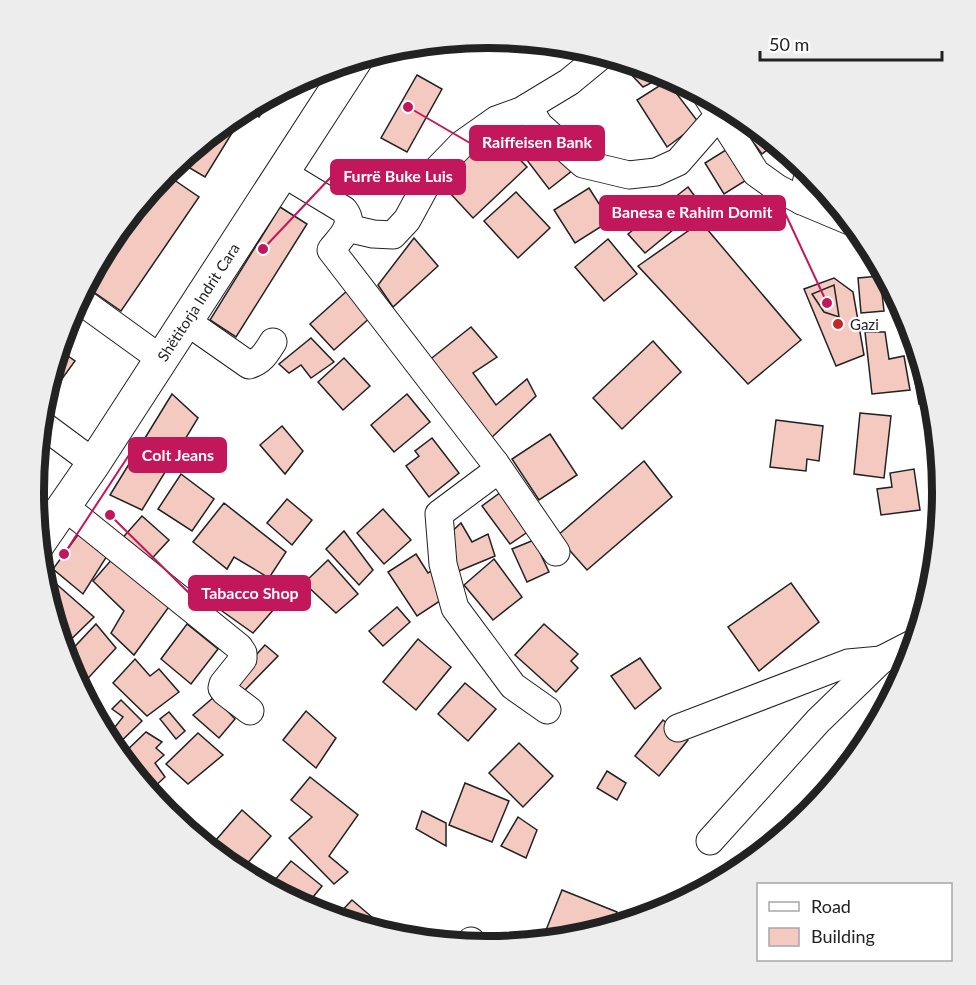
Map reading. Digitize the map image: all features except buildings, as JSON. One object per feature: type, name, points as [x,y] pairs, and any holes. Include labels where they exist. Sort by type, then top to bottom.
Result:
[{"type":"main road","name":"Shëtitorja Indrit Cara","points":[[45,533],[94,463],[348,71]]},
{"type":"street","points":[[347,228],[374,234],[393,235],[407,220],[431,176],[462,144],[495,120],[521,111],[569,82],[594,61]]},
{"type":"street","points":[[528,107],[539,125],[583,164],[629,175],[656,172],[678,162],[711,109]]},
{"type":"street","points":[[718,113],[756,173],[777,188],[835,215]]},
{"type":"street","points":[[283,174],[344,210],[349,217],[349,225],[331,250],[495,463],[556,552]]},
{"type":"street","points":[[802,201],[806,183]]},
{"type":"street","points":[[85,304],[161,359]]},
{"type":"street","points":[[186,321],[249,365],[257,363],[273,342]]},
{"type":"street","points":[[48,429],[94,463]]},
{"type":"street","points":[[495,463],[494,473],[439,514],[443,564],[456,608],[513,686],[547,710]]},
{"type":"street","points":[[64,506],[239,647],[243,653],[243,659],[222,688],[250,711]]},
{"type":"street","points":[[710,841],[818,721],[881,660],[904,648]]},
{"type":"street","points":[[678,728],[848,663],[881,660]]},
{"type":"place","name":"Raiffeisen Bank","points":[[408,107]]},
{"type":"place","name":"Furrë Buke Luis","points":[[263,249]]},
{"type":"place","name":"Banesa e Rahim Domit","points":[[827,303]]},
{"type":"place","name":"Gazi","points":[[838,324]]},
{"type":"place","name":"Tabacco Shop","points":[[110,515]]},
{"type":"place","name":"Colt Jeans","points":[[64,554]]}]
